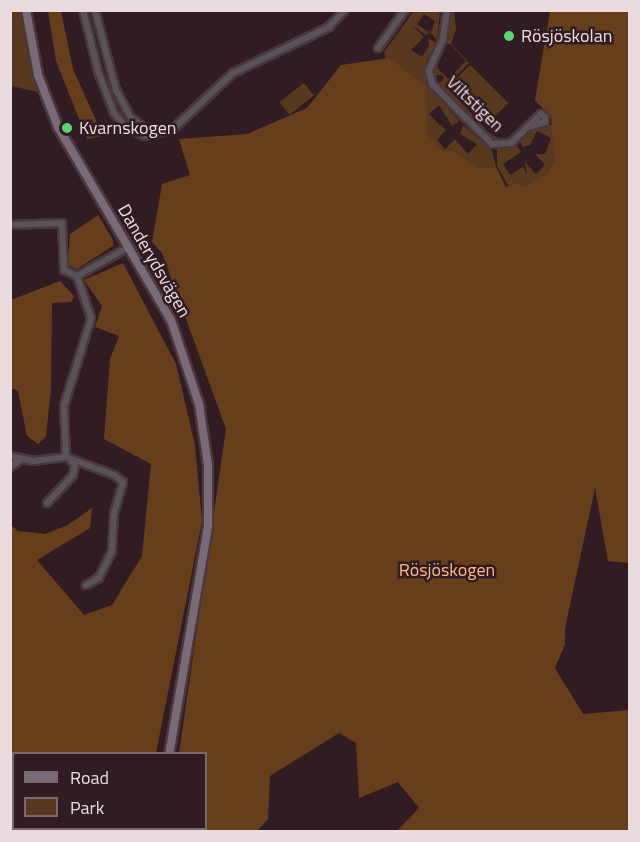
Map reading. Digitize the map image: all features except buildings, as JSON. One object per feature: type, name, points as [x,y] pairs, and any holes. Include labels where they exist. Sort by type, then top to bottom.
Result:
[{"type":"main road","name":"Danderydsvägen","points":[[26,10],[38,75],[58,127],[171,320],[199,404],[208,465],[208,527],[169,752]]},
{"type":"street","points":[[83,10],[98,71],[114,113],[136,133],[151,133],[181,125],[233,73],[314,35],[345,10]]},
{"type":"street","points":[[95,10],[108,67],[124,108],[131,118],[151,133]]},
{"type":"street","points":[[378,48],[405,10]]},
{"type":"street","name":"Viltstigen","points":[[447,10],[443,39],[429,71],[437,90],[492,144],[511,143],[532,126]]},
{"type":"street","points":[[10,225],[62,223],[64,270],[77,276],[91,318],[64,406],[66,457],[75,471],[47,503]]},
{"type":"street","points":[[77,276],[127,248]]},
{"type":"street","points":[[10,456],[20,460],[52,461],[66,457],[114,475],[123,482],[114,513],[112,551],[99,578],[86,585]]},
{"type":"street","points":[[10,467],[20,460]]},
{"type":"green space","points":[[11,11],[22,11],[38,92],[11,86]]},
{"type":"green space","points":[[48,11],[61,11],[73,69],[103,136],[87,139],[56,61]]},
{"type":"green space","points":[[414,11],[440,11],[437,41],[431,33],[432,30],[426,35],[412,25],[424,37],[411,50],[422,57],[429,46],[428,38],[436,43],[426,62],[426,83],[459,121],[452,126],[439,105],[429,114],[440,125],[429,132],[441,125],[446,130],[437,140],[445,149],[455,139],[468,154],[477,144],[460,134],[463,125],[492,151],[496,167],[481,168],[454,151],[443,151],[427,133],[425,107],[385,57],[384,52]],"holes":[[[424,14],[435,21],[432,30],[428,32],[417,24]]]},
{"type":"green space","points":[[449,11],[454,11],[456,29],[451,44],[469,63],[446,86],[489,133],[502,140],[513,135],[510,141],[493,142],[437,86],[444,78],[442,75],[437,75],[434,82],[433,66],[439,65],[437,68],[448,79],[466,61],[450,44],[445,44]]},
{"type":"green space","name":"Rösjöskogen","points":[[550,11],[629,11],[629,563],[608,561],[595,488],[565,628],[565,644],[555,668],[583,714],[629,710],[629,831],[397,831],[419,808],[398,782],[359,798],[356,743],[339,733],[270,776],[268,819],[257,831],[167,831],[207,830],[207,752],[179,752],[226,429],[162,253],[152,242],[162,184],[190,175],[179,139],[247,134],[307,108],[341,65],[389,58],[425,86],[427,133],[443,151],[454,151],[481,168],[496,167],[506,187],[518,183],[525,187],[548,173],[554,161],[551,118],[535,100]]},
{"type":"green space","points":[[470,65],[508,103],[487,124],[449,86]]},
{"type":"green space","points":[[304,83],[314,96],[289,115],[280,102]]},
{"type":"green space","points":[[552,125],[554,161],[548,173],[525,187],[517,183],[509,187],[497,166],[497,149],[515,144],[521,152],[503,164],[510,175],[523,167],[527,175],[525,162],[536,174],[545,165],[535,154],[545,154],[551,138],[537,131],[530,145],[523,147],[518,139],[533,127]]},
{"type":"green space","points":[[98,215],[113,240],[113,246],[77,269],[68,265],[70,234]]},
{"type":"green space","points":[[123,263],[176,364],[195,445],[202,521],[156,752],[12,752],[12,830],[141,831],[11,831],[11,525],[18,531],[45,534],[68,525],[92,508],[90,528],[37,560],[84,615],[112,605],[142,556],[151,464],[104,439],[110,359],[119,336],[95,327],[102,306],[84,280]]},
{"type":"green space","points":[[60,281],[74,296],[71,302],[52,303],[51,389],[46,436],[38,444],[27,436],[18,391],[11,388],[11,300]]},
{"type":"waterway","points":[[10,750],[12,755]]},
{"type":"place","name":"Rösjöskolan","points":[[509,36]]},
{"type":"place","name":"Kvarnskogen","points":[[67,128]]}]
